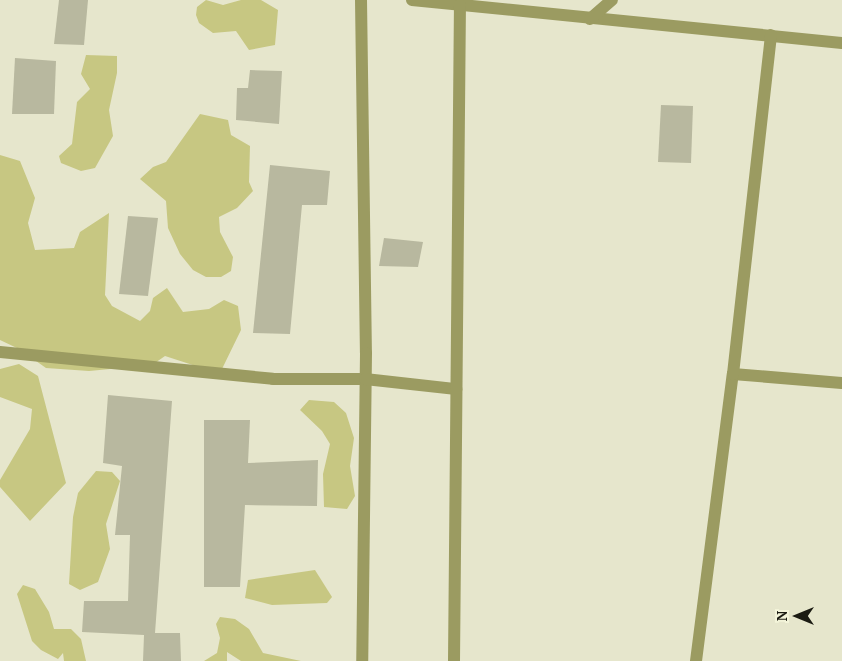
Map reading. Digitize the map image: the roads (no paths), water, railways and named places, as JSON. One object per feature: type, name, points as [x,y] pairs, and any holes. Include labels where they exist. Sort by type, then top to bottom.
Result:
[{"type":"street","points":[[361,0],[365,379],[362,661]]},
{"type":"street","points":[[412,0],[842,43]]},
{"type":"street","points":[[590,19],[612,0]]},
{"type":"street","points":[[454,661],[460,6]]},
{"type":"street","points":[[696,661],[733,374],[771,35]]},
{"type":"street","points":[[0,352],[274,379],[365,379],[456,389]]},
{"type":"street","points":[[733,374],[842,383]]}]
